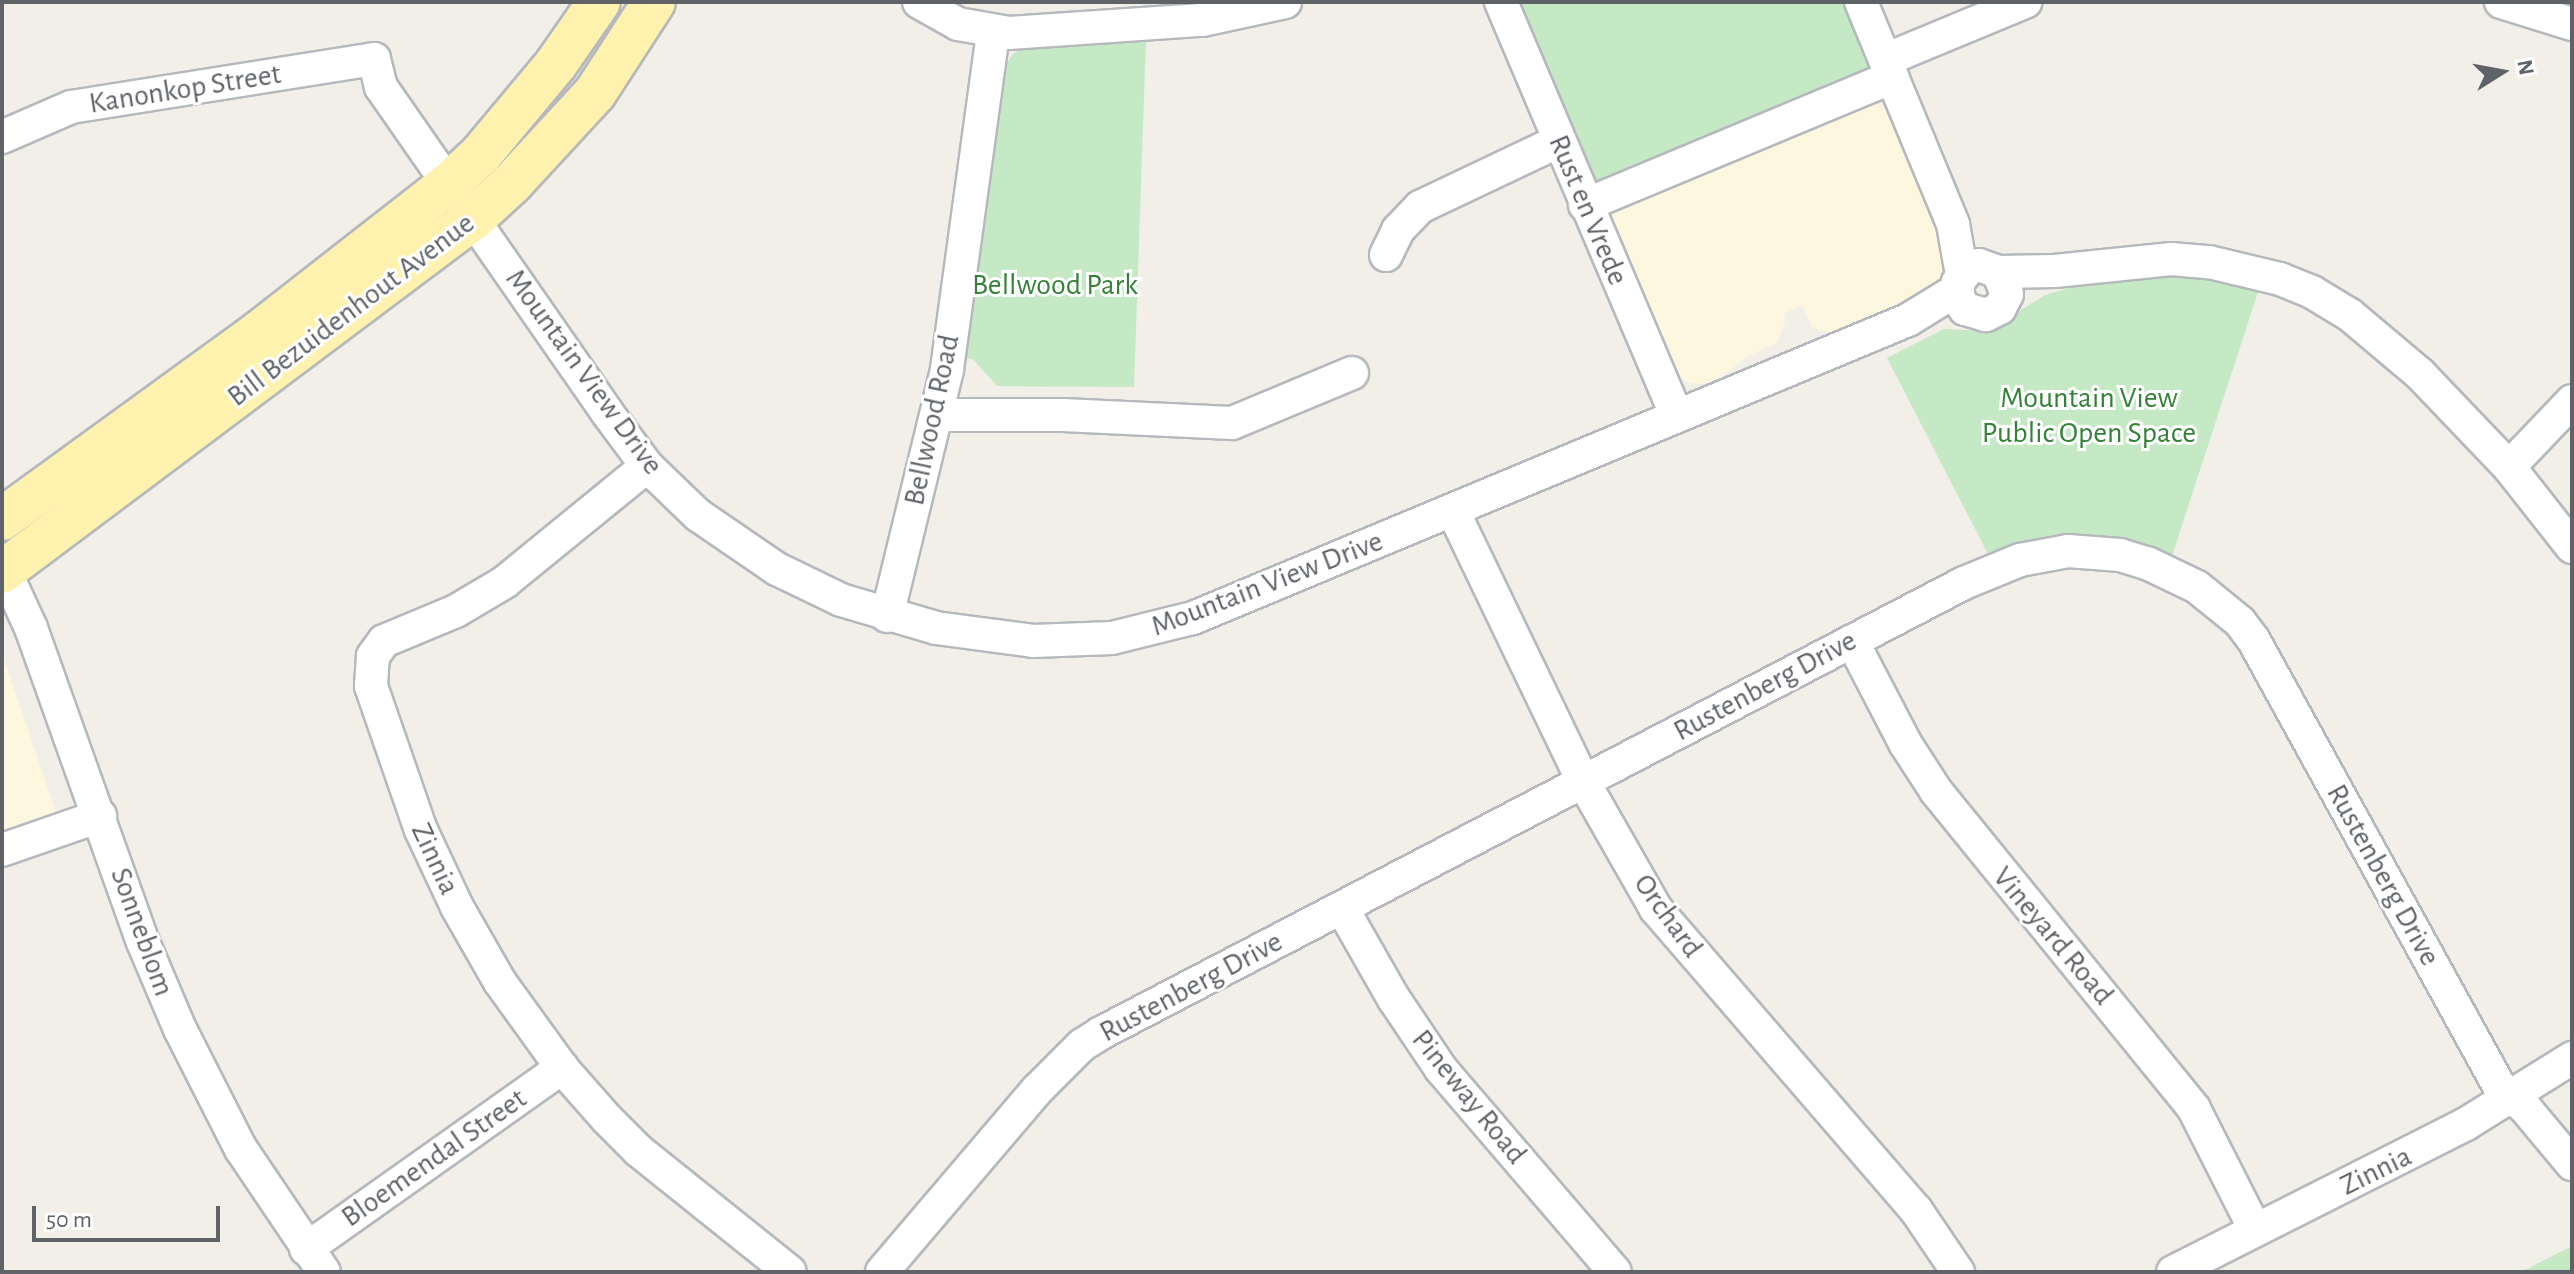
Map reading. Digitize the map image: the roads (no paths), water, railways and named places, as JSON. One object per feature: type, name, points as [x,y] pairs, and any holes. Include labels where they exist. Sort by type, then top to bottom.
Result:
[{"type":"main road","name":"Bill Bezuidenhout Avenue","points":[[2,519],[258,333],[450,183],[481,154],[556,64],[599,2]]},
{"type":"main road","name":"Bill Bezuidenhout Avenue","points":[[3,569],[474,218],[512,183],[595,93],[654,2]]},
{"type":"street","points":[[919,2],[958,24],[993,32],[1202,20],[1285,2]]},
{"type":"street","name":"Rust en Vrede","points":[[1501,2],[1677,416]]},
{"type":"street","points":[[1861,2],[1980,286]]},
{"type":"street","points":[[1585,205],[1889,69],[2025,2]]},
{"type":"street","points":[[2501,2],[2572,24]]},
{"type":"street","name":"Bellwood Road","points":[[887,616],[938,415],[993,32]]},
{"type":"street","name":"Mountain View Drive","points":[[374,59],[381,87],[647,466],[698,515],[751,553],[810,587],[887,616],[985,637],[1071,642],[1112,638],[1193,618],[1908,320],[1980,286],[2055,271],[2171,259],[2244,268],[2312,292],[2386,342],[2509,467],[2572,547]]},
{"type":"street","name":"Kanonkop Street","points":[[2,137],[71,107],[374,59]]},
{"type":"street","points":[[1386,255],[1398,230],[1420,207],[1559,141]]},
{"type":"street","points":[[938,415],[1063,415],[1232,423],[1352,373]]},
{"type":"street","points":[[2509,467],[2572,401]]},
{"type":"street","name":"Zinnia","points":[[647,466],[505,582],[456,611],[384,641],[373,656],[371,686],[408,798],[457,907],[500,982],[562,1068],[639,1151],[790,1272]]},
{"type":"street","name":"Orchard","points":[[1453,511],[1583,781],[1656,909],[1916,1210],[1958,1272]]},
{"type":"street","name":"Rustenberg Drive","points":[[882,1272],[1036,1091],[1082,1045],[1991,569],[2044,554],[2080,551],[2120,555],[2173,574],[2197,587],[2230,612],[2253,639],[2499,1086],[2572,1164]]},
{"type":"street","name":"Sonneblom","points":[[3,569],[29,624],[143,942],[205,1082],[241,1149],[315,1260]]},
{"type":"street","name":"Vineyard Road","points":[[1852,641],[1905,743],[1936,791],[2185,1097],[2255,1229]]},
{"type":"street","points":[[2,850],[100,816]]},
{"type":"street","name":"Pineway Road","points":[[1342,908],[1394,999],[1441,1069],[1615,1272]]},
{"type":"street","name":"Zinnia","points":[[2173,1272],[2419,1149],[2512,1097],[2572,1058]]},
{"type":"street","name":"Bloemendal Street","points":[[315,1260],[562,1068]]},
{"type":"park label","name":"Bellwood Park","points":[[1055,285]]},
{"type":"park label","name":"Mountain View Public Open Space","points":[[2089,415]]}]
